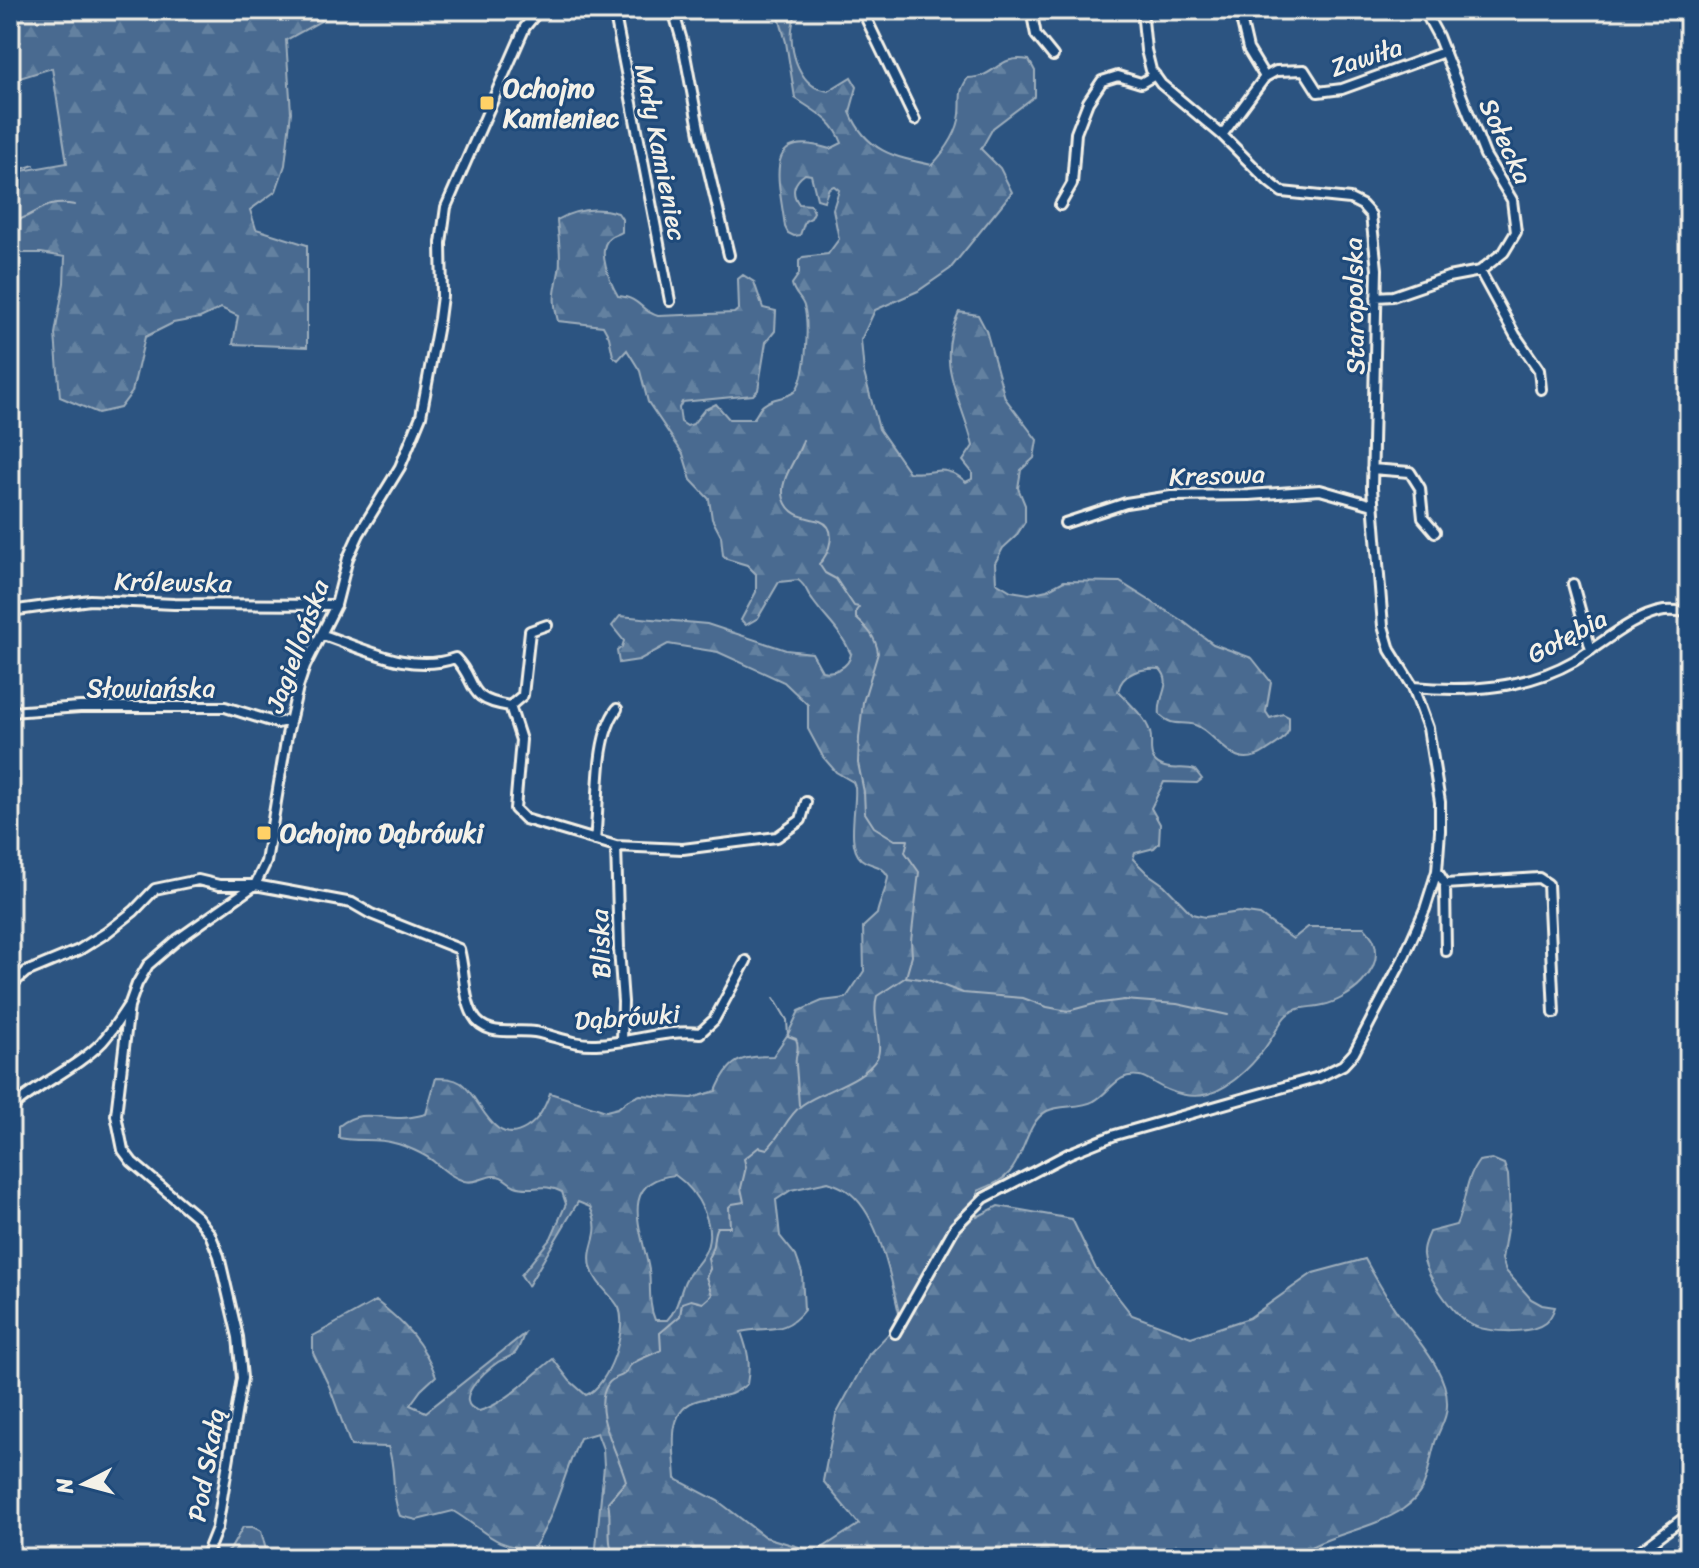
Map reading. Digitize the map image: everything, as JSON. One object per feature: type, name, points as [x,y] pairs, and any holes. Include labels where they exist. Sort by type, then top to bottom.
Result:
[{"type":"street","name":"Jagiellońska","points":[[255,885],[266,862],[290,720],[305,666],[336,605],[354,546],[371,512],[400,467],[421,416],[442,296],[442,224],[446,207],[525,27],[539,10]]},
{"type":"street","name":"Mały Kamieniec","points":[[614,10],[670,301]]},
{"type":"street","points":[[673,10],[729,255]]},
{"type":"street","points":[[862,10],[915,120]]},
{"type":"street","points":[[1031,10],[1036,35],[1053,56]]},
{"type":"street","name":"Staropolska","points":[[1142,10],[1146,50],[1155,75],[1175,98],[1222,135],[1282,192],[1350,199],[1362,205],[1371,215],[1375,241],[1376,297],[1373,505],[1383,626],[1390,650],[1413,687]]},
{"type":"street","points":[[1222,135],[1265,77],[1248,49],[1239,10]]},
{"type":"street","name":"Sołecka","points":[[1424,10],[1485,155],[1512,200],[1516,232],[1504,252],[1480,271]]},
{"type":"street","name":"Zawiła","points":[[1265,77],[1276,71],[1304,70],[1318,92],[1342,89],[1444,52]]},
{"type":"street","points":[[1060,205],[1072,184],[1076,133],[1088,102],[1102,81],[1118,76],[1141,83],[1155,75]]},
{"type":"street","points":[[1376,297],[1393,296],[1448,277],[1480,271],[1515,335],[1539,370],[1541,389]]},
{"type":"street","points":[[1372,469],[1410,472],[1420,488],[1423,518],[1435,532]]},
{"type":"street","name":"Kresowa","points":[[1065,523],[1126,503],[1171,496],[1320,490],[1373,505]]},
{"type":"street","points":[[1573,584],[1591,650]]},
{"type":"street","name":"Królewska","points":[[10,611],[90,600],[336,605]]},
{"type":"street","name":"Gołębia","points":[[1413,687],[1489,688],[1534,679],[1591,650],[1616,632],[1664,611],[1689,612]]},
{"type":"street","points":[[323,635],[400,661],[424,664],[455,658],[463,667],[474,692],[496,704],[510,706],[523,695],[530,631],[547,625]]},
{"type":"street","points":[[895,1333],[955,1227],[984,1198],[1070,1153],[1115,1135],[1319,1077],[1343,1065],[1354,1053],[1403,959],[1425,909],[1437,871],[1440,802],[1434,756],[1413,687]]},
{"type":"street","points":[[510,706],[521,740],[515,809],[525,819],[616,846],[683,849],[777,837],[801,820],[806,802]]},
{"type":"street","name":"Słowiańska","points":[[10,712],[80,707],[225,707],[277,723],[290,720]]},
{"type":"street","points":[[595,840],[603,745],[608,721],[617,709]]},
{"type":"street","name":"Bliska","points":[[616,846],[622,1041]]},
{"type":"street","points":[[1437,871],[1445,884],[1446,951]]},
{"type":"street","points":[[1445,884],[1539,878],[1548,884],[1554,1013]]},
{"type":"street","points":[[10,986],[26,972],[79,950],[106,933],[155,889],[198,880],[219,885],[255,885]]},
{"type":"street","points":[[10,1109],[29,1092],[102,1042],[129,1006],[148,965],[177,940],[255,885]]},
{"type":"street","name":"Dąbrówki","points":[[255,885],[352,903],[371,914],[459,949],[474,1018],[489,1030],[535,1032],[570,1043],[596,1044],[685,1031],[700,1033],[714,1020],[746,961]]},
{"type":"street","name":"Pod Skałą","points":[[129,1006],[116,1115],[123,1150],[132,1162],[197,1217],[210,1234],[219,1256],[238,1337],[242,1378],[217,1528],[205,1558]]},
{"type":"street","points":[[1574,1558],[1637,1553],[1689,1514]]},
{"type":"green space","points":[[10,10],[322,10],[321,21],[286,40],[291,112],[285,165],[276,191],[250,210],[256,229],[307,245],[307,347],[233,344],[238,316],[221,308],[200,318],[173,323],[145,337],[132,392],[120,408],[98,413],[60,397],[55,334],[65,257],[10,253],[10,173],[67,163],[52,68],[10,81]]},
{"type":"green space","points":[[777,10],[799,10],[792,28],[793,51],[807,81],[828,91],[851,77],[857,87],[850,112],[864,136],[893,155],[932,165],[957,128],[961,92],[968,78],[986,74],[1010,60],[1029,60],[1035,71],[1035,96],[993,128],[981,149],[1000,168],[1012,192],[950,269],[918,291],[875,310],[861,340],[864,373],[879,429],[909,472],[944,471],[966,482],[972,479],[972,472],[963,461],[973,446],[952,380],[949,348],[959,312],[978,315],[986,330],[1005,398],[1037,440],[1034,458],[1021,470],[1018,488],[1025,505],[1025,522],[1003,548],[995,563],[996,582],[1011,591],[1029,594],[1047,590],[1064,581],[1120,582],[1213,644],[1252,658],[1271,682],[1266,712],[1270,718],[1283,714],[1289,717],[1289,730],[1282,740],[1254,757],[1244,758],[1234,755],[1203,729],[1169,721],[1160,715],[1165,679],[1160,669],[1146,669],[1128,675],[1118,691],[1148,726],[1154,759],[1166,767],[1195,770],[1202,779],[1197,783],[1164,782],[1151,808],[1160,824],[1159,843],[1154,848],[1135,853],[1133,859],[1192,914],[1205,917],[1239,912],[1260,915],[1293,939],[1308,927],[1364,927],[1374,941],[1374,963],[1362,983],[1333,1002],[1300,1008],[1288,1014],[1252,1064],[1227,1085],[1195,1096],[1168,1090],[1144,1077],[1125,1077],[1089,1103],[1047,1111],[1034,1123],[1009,1173],[978,1191],[975,1208],[977,1217],[998,1206],[1072,1219],[1096,1269],[1132,1315],[1191,1337],[1249,1318],[1313,1273],[1365,1259],[1393,1306],[1437,1368],[1446,1393],[1445,1417],[1418,1496],[1403,1509],[1376,1523],[1318,1543],[1292,1558],[595,1558],[604,1466],[603,1449],[597,1433],[580,1438],[553,1510],[533,1549],[519,1548],[498,1541],[453,1511],[417,1520],[400,1516],[388,1447],[351,1446],[313,1353],[313,1336],[376,1301],[412,1334],[431,1364],[436,1376],[410,1405],[426,1412],[524,1334],[515,1353],[492,1366],[473,1386],[468,1401],[471,1407],[479,1411],[499,1402],[553,1359],[586,1395],[594,1390],[614,1357],[621,1318],[619,1308],[596,1279],[591,1267],[595,1225],[590,1207],[578,1202],[528,1286],[521,1275],[551,1238],[566,1204],[562,1192],[549,1188],[521,1188],[497,1176],[464,1181],[404,1146],[339,1138],[339,1126],[361,1116],[404,1118],[426,1114],[436,1078],[461,1083],[496,1127],[514,1133],[535,1121],[550,1093],[606,1111],[640,1095],[692,1098],[716,1091],[731,1066],[743,1059],[773,1056],[799,1011],[822,1001],[846,998],[864,971],[863,927],[877,914],[888,876],[882,869],[861,859],[857,853],[853,835],[855,787],[823,757],[808,729],[808,705],[784,682],[718,652],[668,644],[639,660],[619,663],[617,651],[624,641],[612,626],[620,616],[707,624],[786,650],[812,653],[822,671],[827,672],[844,666],[850,659],[847,645],[798,580],[779,582],[758,618],[746,625],[741,620],[756,592],[756,574],[747,565],[723,555],[721,536],[712,519],[709,499],[691,480],[683,454],[648,402],[640,371],[627,350],[618,360],[613,356],[603,326],[558,321],[555,307],[560,259],[557,220],[587,210],[618,213],[622,219],[622,232],[606,243],[604,258],[618,296],[632,299],[658,316],[734,313],[739,309],[738,279],[743,275],[754,282],[763,308],[776,311],[775,331],[766,342],[758,390],[753,395],[682,402],[679,408],[681,422],[687,426],[693,424],[704,410],[716,404],[729,419],[753,419],[768,402],[794,392],[802,376],[806,325],[804,306],[792,284],[799,274],[799,261],[803,257],[828,254],[839,239],[833,209],[839,190],[834,186],[829,188],[824,201],[817,199],[811,175],[801,177],[794,188],[795,195],[799,204],[811,205],[814,212],[805,221],[800,235],[794,236],[785,227],[779,164],[784,153],[793,146],[808,144],[830,149],[842,143],[828,122],[795,98],[786,42]],"holes":[[[675,1175],[684,1182],[704,1211],[708,1223],[708,1245],[685,1281],[671,1316],[667,1320],[655,1320],[639,1225],[639,1198],[645,1187],[657,1179]],[[828,1182],[846,1190],[868,1215],[883,1250],[901,1321],[869,1354],[836,1415],[823,1481],[859,1524],[816,1552],[765,1537],[718,1501],[676,1479],[674,1433],[680,1412],[688,1405],[729,1395],[747,1384],[748,1358],[741,1332],[783,1326],[804,1310],[802,1273],[796,1256],[780,1236],[776,1200],[791,1190]]]},
{"type":"green space","points":[[1492,1159],[1504,1164],[1508,1175],[1510,1211],[1502,1259],[1506,1271],[1531,1299],[1555,1307],[1551,1316],[1538,1327],[1518,1331],[1494,1330],[1467,1322],[1440,1292],[1423,1255],[1429,1232],[1456,1225],[1468,1184],[1479,1161]]},
{"type":"green space","points":[[243,1527],[261,1531],[266,1550],[272,1558],[218,1558],[230,1550]]},
{"type":"waterway","points":[[10,45],[21,42]]},
{"type":"waterway","points":[[10,173],[34,165]]},
{"type":"waterway","points":[[10,222],[46,206],[75,205]]},
{"type":"waterway","points":[[803,440],[786,477],[784,499],[794,513],[826,524],[831,535],[829,548],[819,564],[825,573],[836,579],[854,606],[859,607],[856,618],[870,633],[877,647],[878,653],[863,702],[858,763],[865,813],[874,827],[895,840],[908,840],[905,852],[919,872],[912,956],[906,977]]},
{"type":"waterway","points":[[614,1558],[610,1544],[608,1502],[626,1481],[604,1419],[603,1395],[608,1384],[635,1362],[661,1350],[660,1333],[680,1316],[682,1303],[691,1300],[703,1303],[712,1295],[706,1277],[710,1269],[708,1258],[717,1227],[730,1227],[729,1207],[744,1202],[741,1188],[746,1167],[744,1159],[759,1147],[767,1149],[802,1105],[863,1073],[877,1058],[877,996],[906,977],[928,980],[963,993],[1023,998],[1068,1011],[1124,1000],[1177,1004],[1228,1015]]},
{"type":"waterway","points":[[774,998],[787,1020],[788,1036],[796,1039],[797,1043],[799,1105]]},
{"type":"place","name":"Ochojno Kamieniec","points":[[487,103]]},
{"type":"place","name":"Ochojno Dąbrówki","points":[[264,833]]}]
